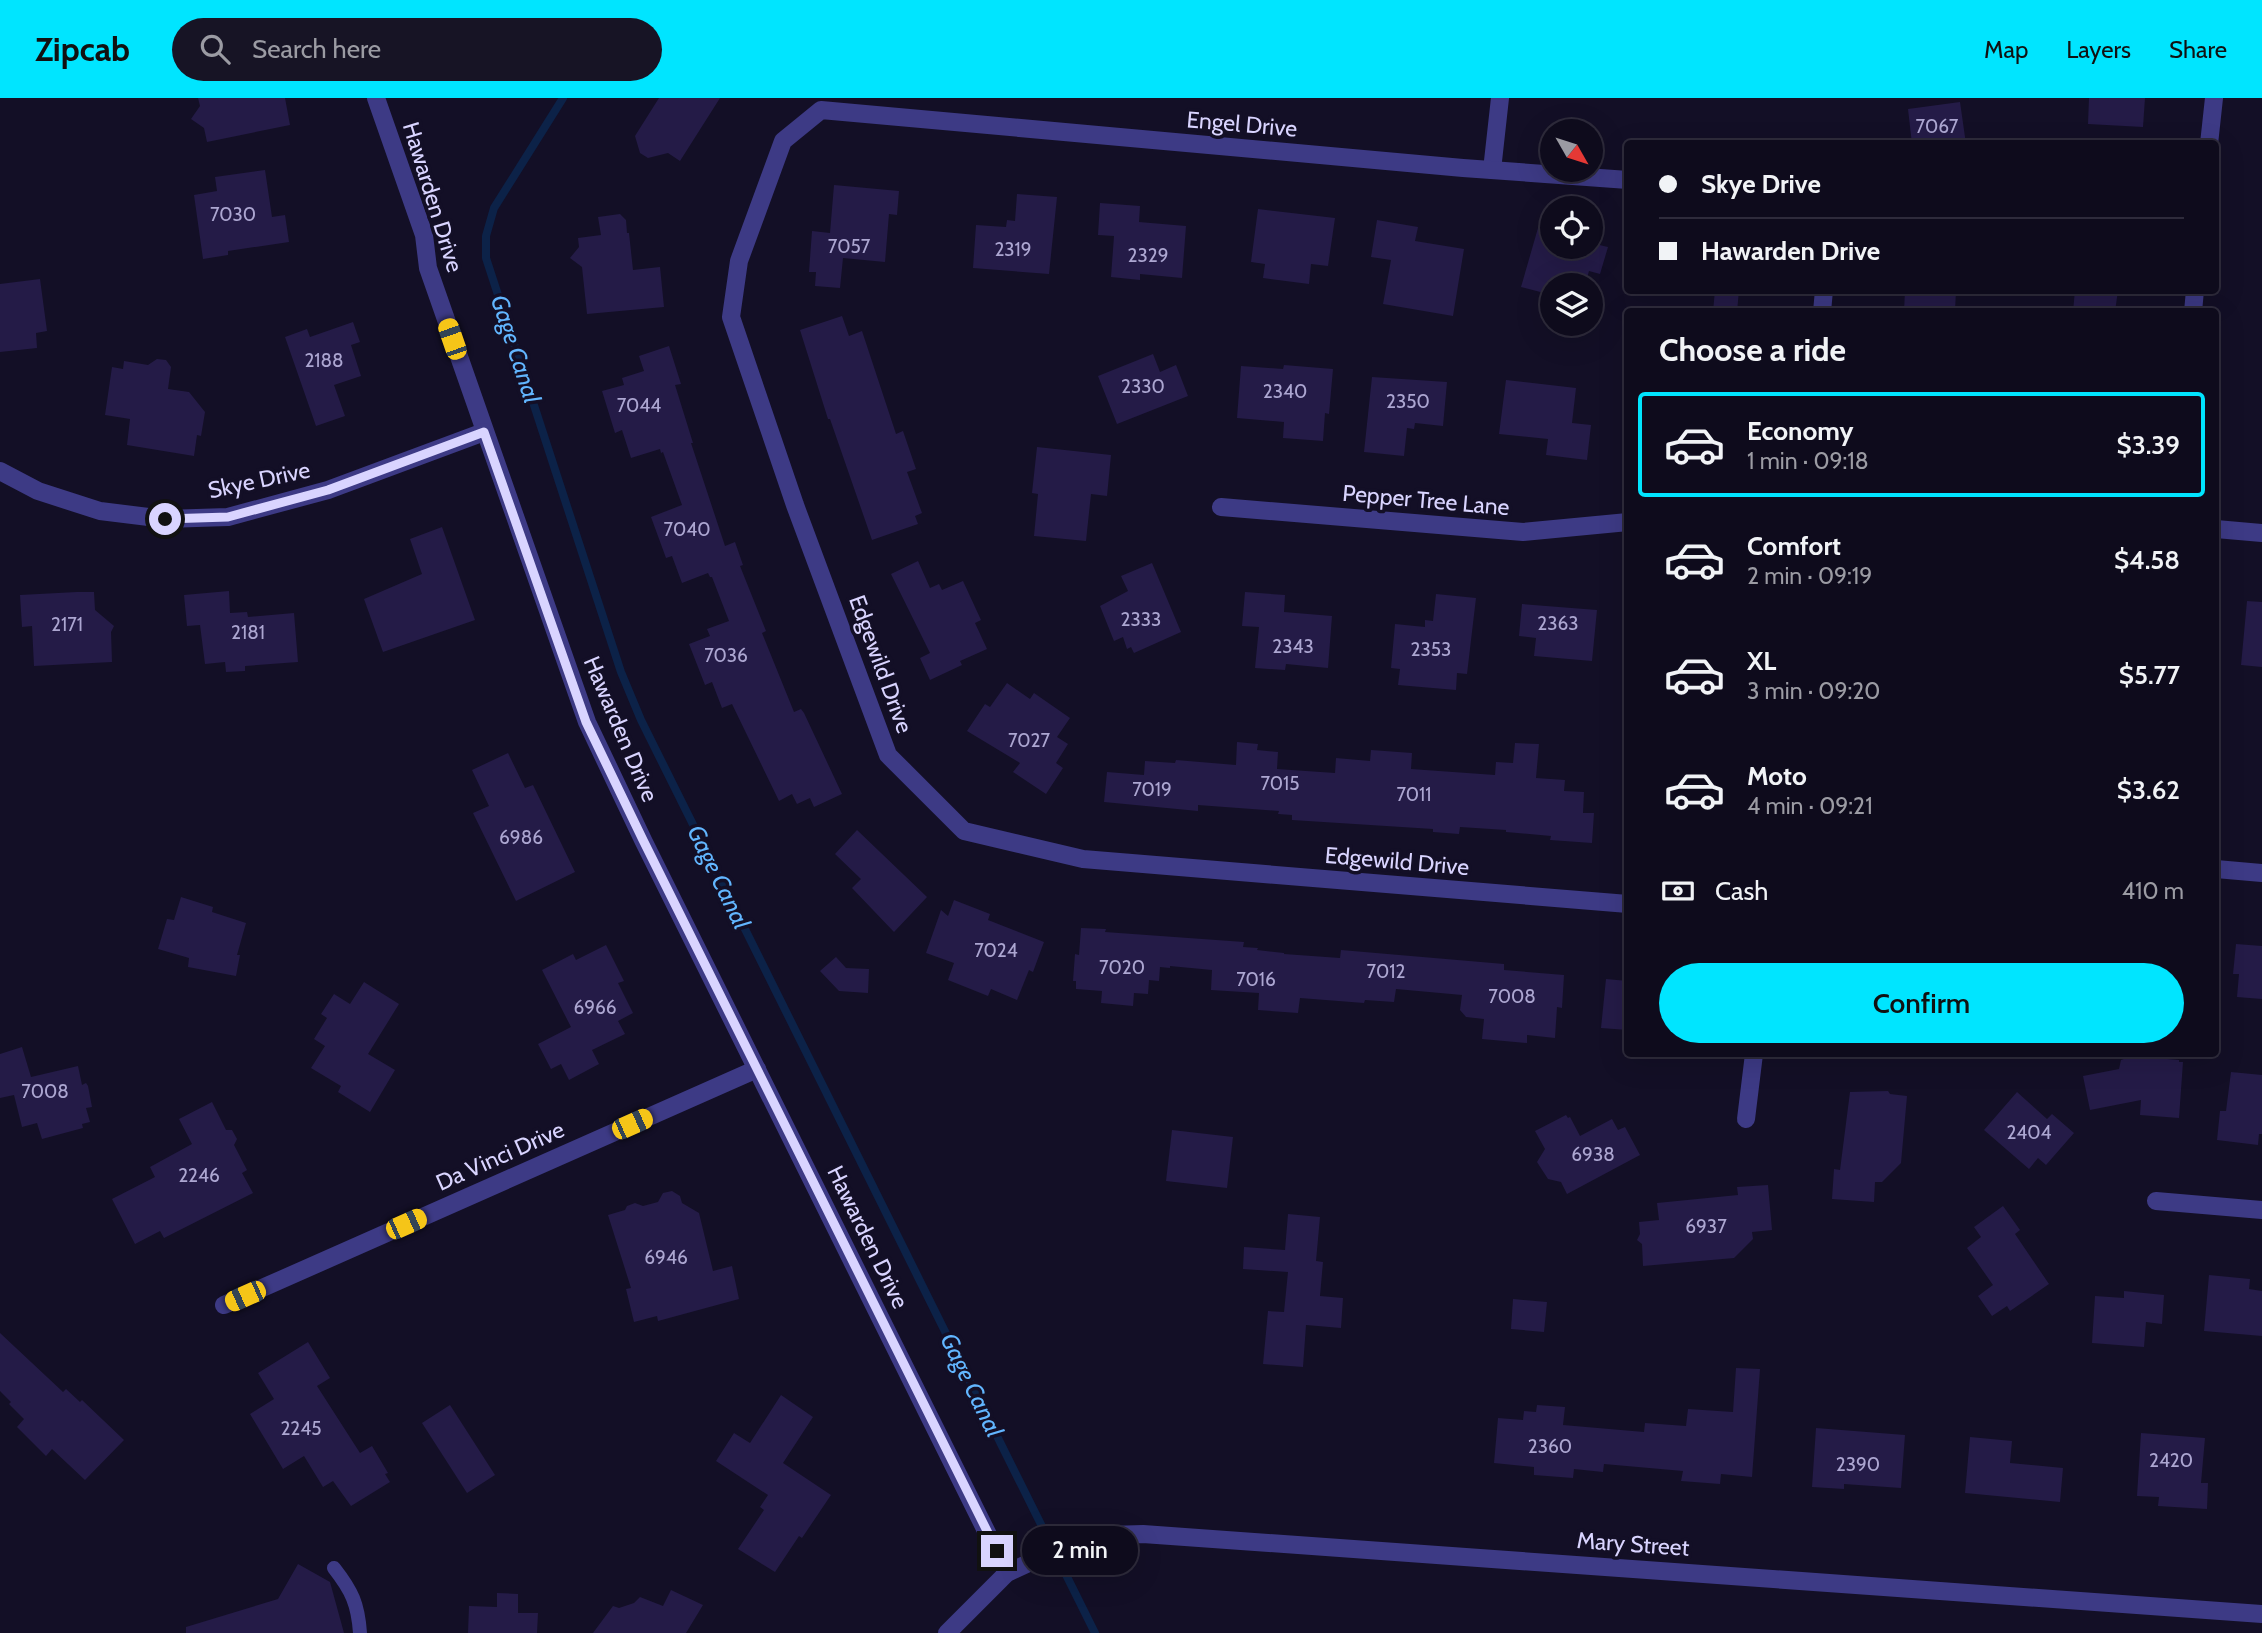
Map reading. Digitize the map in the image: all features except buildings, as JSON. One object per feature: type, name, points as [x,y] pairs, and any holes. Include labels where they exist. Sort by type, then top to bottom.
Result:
[{"type":"street","name":"Hawarden Drive","points":[[376,98],[424,235],[428,268],[586,722],[1007,1573]]},
{"type":"street","points":[[1492,170],[1500,98]]},
{"type":"street","points":[[2209,140],[2214,98]]},
{"type":"street","name":"Engel Drive","points":[[821,110],[1624,180]]},
{"type":"street","name":"Edgewild Drive","points":[[821,110],[783,141],[738,261],[731,317],[795,505],[888,755],[964,831],[1083,859],[1624,904]]},
{"type":"street","name":"Skye Drive","points":[[0,471],[38,491],[100,511],[165,519],[228,517],[328,490],[484,432]]},
{"type":"street","name":"Pepper Tree Lane","points":[[1222,507],[1523,532],[1624,522]]},
{"type":"street","points":[[2219,529],[2262,533]]},
{"type":"street","points":[[2219,869],[2262,873]]},
{"type":"street","points":[[1746,1119],[1754,1057]]},
{"type":"street","name":"Da Vinci Drive","points":[[224,1305],[757,1069]]},
{"type":"street","points":[[2157,1201],[2262,1210]]},
{"type":"street","name":"Mary Street","points":[[1007,1573],[1074,1542],[1110,1535],[1143,1534],[2262,1614]]},
{"type":"street","points":[[947,1633],[1007,1573]]},
{"type":"lane","points":[[334,1568],[349,1587],[359,1614],[360,1633]]},
{"type":"waterway","name":"Gage Canal","points":[[563,98],[494,208],[486,236],[486,258],[621,672],[641,720],[1095,1633]]},
{"type":"route","points":[[165,519],[228,517],[328,490],[484,432],[586,722],[997,1551]]}]
